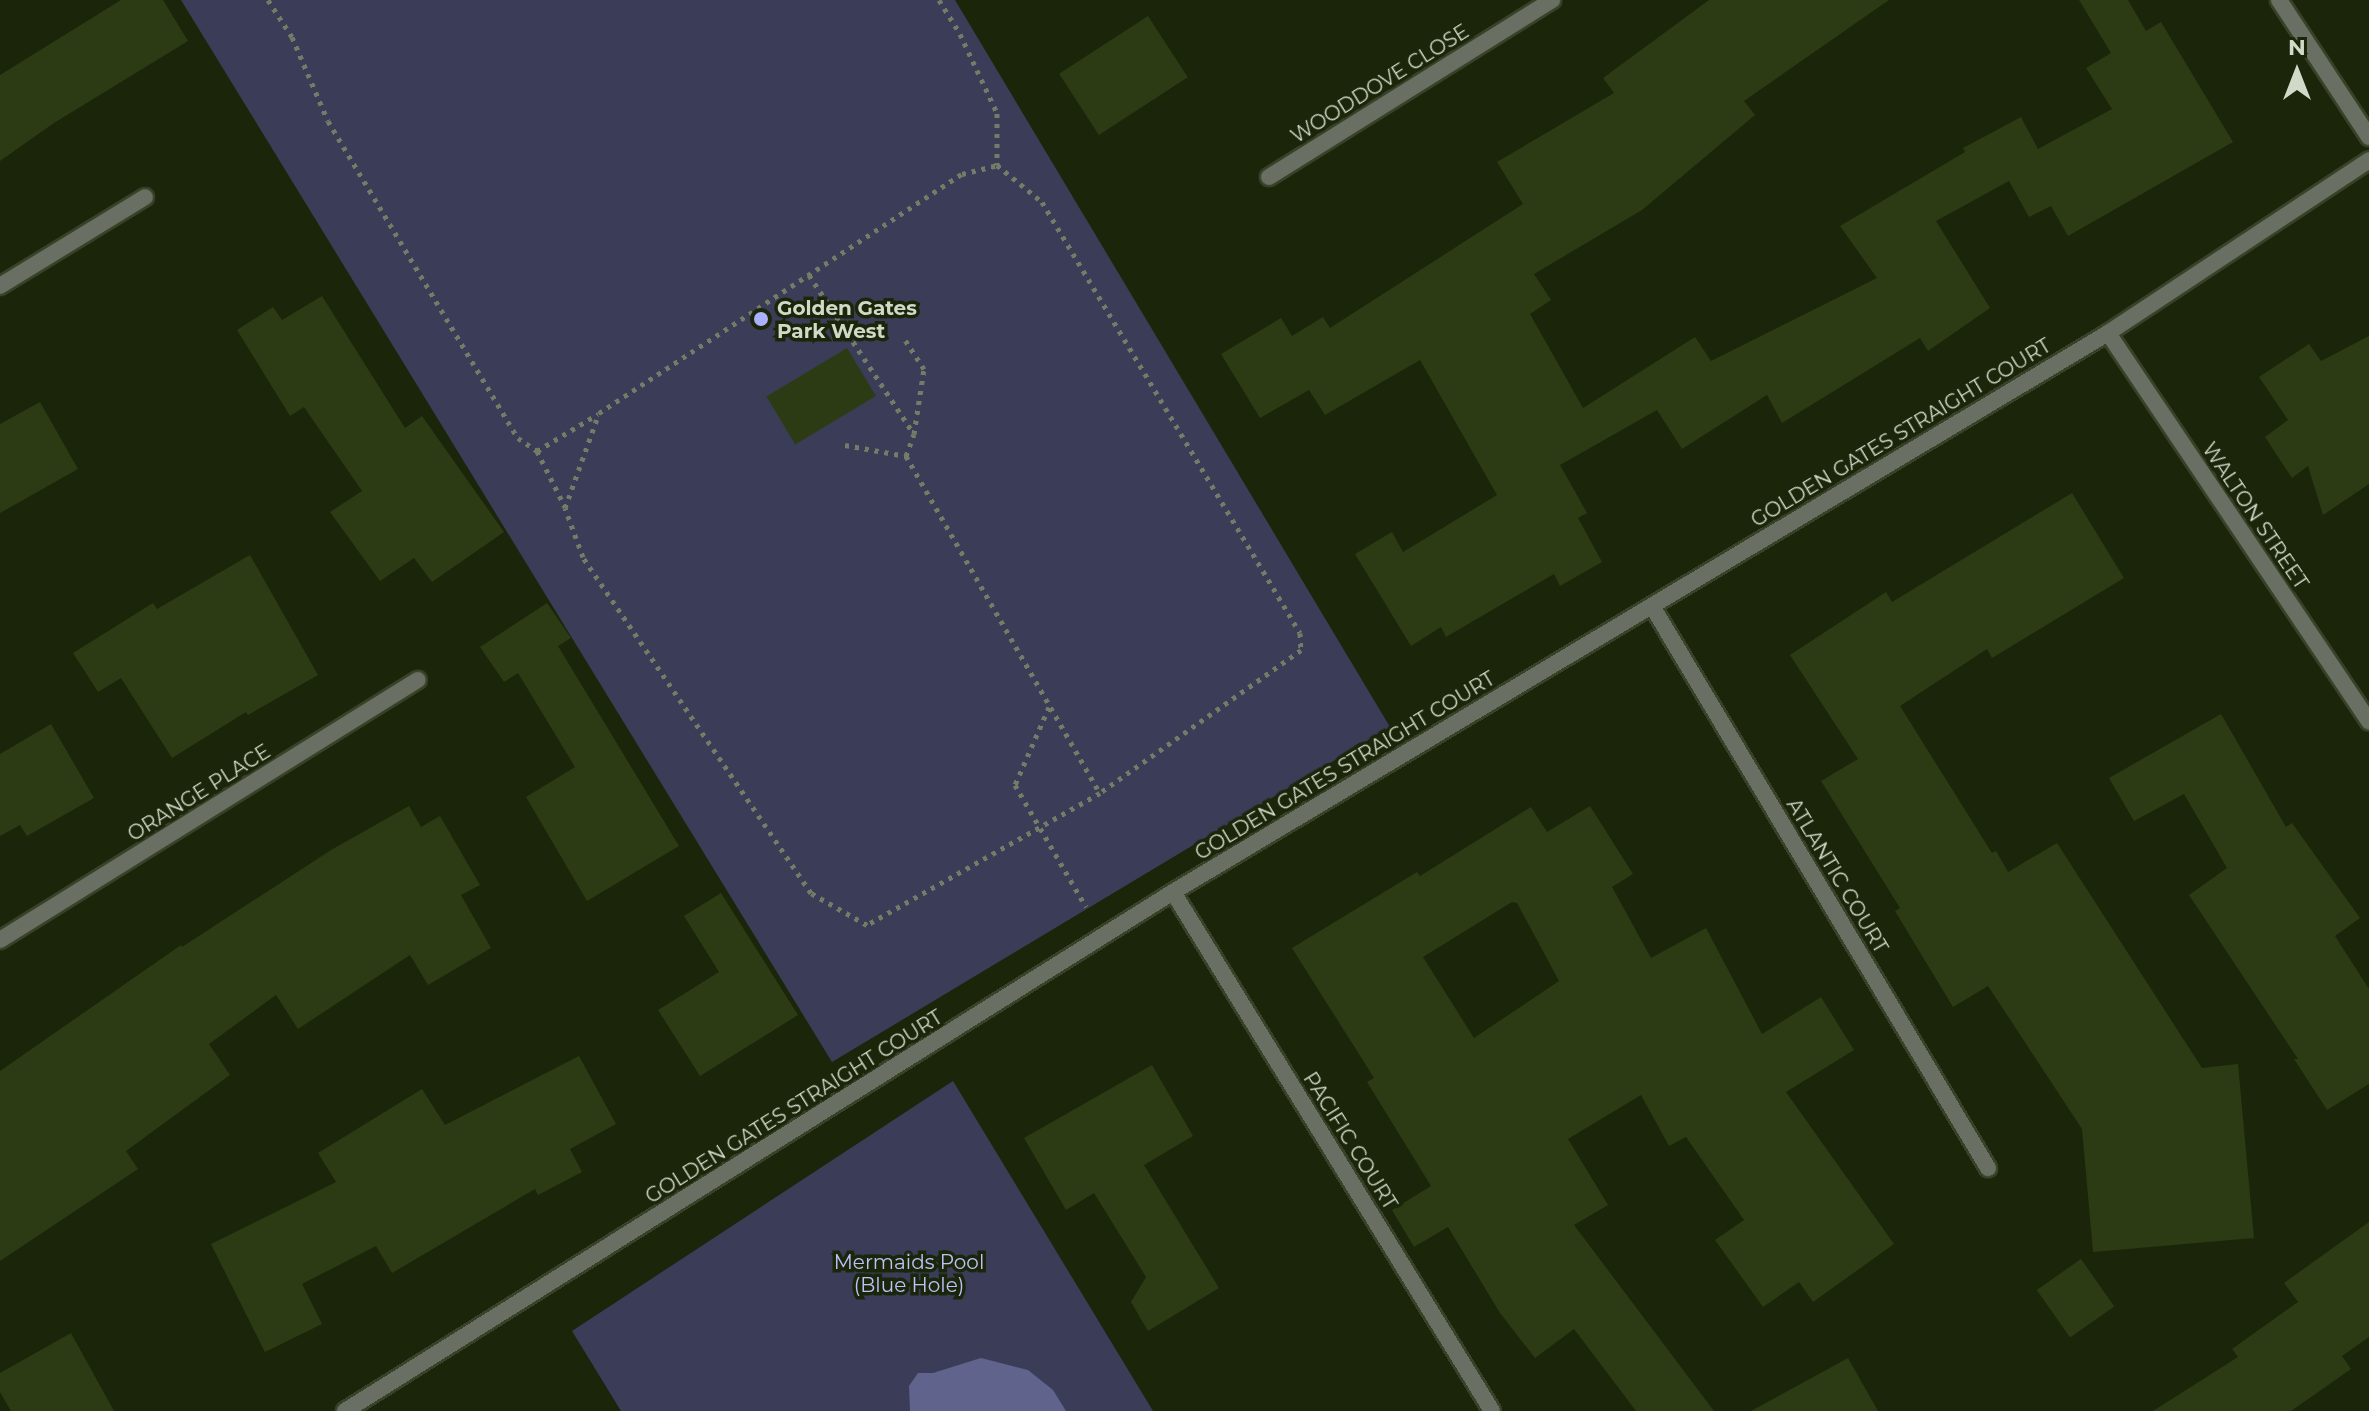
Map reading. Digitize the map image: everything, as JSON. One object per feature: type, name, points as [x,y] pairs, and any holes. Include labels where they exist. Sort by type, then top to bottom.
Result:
[{"type":"street","name":"WOODDOVE CLOSE","points":[[1269,177],[1552,0]]},
{"type":"street","points":[[2279,0],[2369,137]]},
{"type":"street","name":"GOLDEN GATES STRAIGHT COURT","points":[[345,1411],[1173,892],[2108,333],[2369,160]]},
{"type":"street","points":[[0,286],[145,197]]},
{"type":"street","name":"WALTON STREET","points":[[2108,333],[2369,722]]},
{"type":"street","name":"ATLANTIC COURT","points":[[1652,606],[1988,1168]]},
{"type":"street","name":"ORANGE PLACE","points":[[0,940],[418,680]]},
{"type":"street","name":"PACIFIC COURT","points":[[1173,892],[1492,1411]]},
{"type":"path","points":[[268,0],[292,37],[328,121],[518,438],[537,451],[565,508],[583,557],[811,893],[867,925],[1039,831],[1100,793],[1301,650],[1300,633],[1042,202],[997,165]]},
{"type":"path","points":[[939,0],[960,34],[997,113],[997,165]]},
{"type":"path","points":[[537,451],[962,174],[997,165]]},
{"type":"path","points":[[809,275],[914,434]]},
{"type":"path","points":[[903,337],[924,369],[914,434],[906,456],[1100,793]]},
{"type":"path","points":[[565,508],[599,413]]},
{"type":"path","points":[[845,445],[906,456]]},
{"type":"path","points":[[1049,707],[1015,785],[1039,831],[1104,936]]},
{"type":"green space","name":"Golden Gates Park West","points":[[181,0],[955,0],[1390,727],[832,1062]]},
{"type":"green space","name":"Mermaids Pool (Blue Hole)","points":[[953,1081],[1153,1411],[621,1411],[572,1331]]},
{"type":"shaded area","points":[[981,1358],[1028,1370],[1053,1390],[1066,1411],[910,1411],[909,1386],[918,1373],[933,1373]]},
{"type":"building","points":[[121,0],[163,0],[188,41],[54,123],[0,161],[0,75]]},
{"type":"building","points":[[1709,0],[1889,0],[1744,101],[1755,115],[1642,210],[1534,274],[1551,300],[1530,314],[1583,408],[1695,337],[1711,361],[1877,278],[1840,226],[1965,152],[1963,148],[2021,117],[2038,149],[2112,109],[2086,68],[2111,53],[2079,0],[2128,0],[2146,31],[2161,22],[2233,142],[2068,236],[2051,206],[2029,217],[2009,181],[1936,221],[1990,308],[1928,351],[1920,338],[1782,423],[1767,395],[1682,449],[1657,410],[1560,465],[1587,513],[1578,518],[1602,562],[1560,586],[1554,574],[1446,637],[1441,627],[1411,646],[1355,554],[1392,532],[1403,552],[1497,495],[1420,360],[1325,415],[1309,390],[1260,418],[1221,354],[1281,318],[1292,336],[1323,317],[1330,328],[1523,204],[1497,162],[1614,93],[1603,78]]},
{"type":"building","points":[[1148,16],[1188,77],[1099,135],[1059,74]]},
{"type":"building","points":[[322,296],[405,428],[422,416],[504,532],[432,582],[414,558],[380,581],[330,512],[362,491],[304,407],[290,416],[237,330],[273,307],[282,320]]},
{"type":"building","points":[[2369,336],[2369,484],[2323,515],[2308,466],[2292,478],[2265,437],[2288,420],[2259,377],[2309,344],[2321,361]]},
{"type":"building","points":[[847,348],[876,396],[795,444],[766,396]]},
{"type":"building","points":[[40,402],[78,469],[0,513],[0,424]]},
{"type":"building","points":[[2072,493],[2124,578],[1992,658],[1987,649],[1900,706],[1992,853],[1996,851],[2008,872],[2057,843],[2202,1068],[2238,1064],[2254,1238],[2093,1252],[2082,1129],[1988,986],[1953,1007],[1895,911],[1900,908],[1821,781],[1858,759],[1790,655],[1886,592],[1892,602]]},
{"type":"building","points":[[250,555],[318,675],[248,715],[246,712],[172,758],[121,678],[98,692],[73,653],[153,603],[157,609]]},
{"type":"building","points":[[547,603],[571,638],[558,646],[679,846],[587,901],[526,797],[575,767],[518,673],[504,682],[480,647]]},
{"type":"building","points":[[2221,714],[2286,827],[2292,823],[2360,918],[2335,936],[2369,989],[2369,1084],[2327,1110],[2294,1059],[2298,1059],[2189,895],[2227,868],[2184,794],[2134,821],[2109,778]]},
{"type":"building","points":[[51,724],[94,798],[27,836],[20,825],[0,836],[0,754]]},
{"type":"building","points":[[409,806],[421,827],[440,816],[480,885],[461,895],[491,948],[428,985],[410,955],[298,1029],[276,995],[209,1044],[230,1075],[126,1151],[138,1169],[0,1261],[0,1071],[181,945],[331,850]]},
{"type":"building","points":[[1590,806],[1633,874],[1612,887],[1651,958],[1706,928],[1762,1034],[1821,997],[1854,1050],[1786,1092],[1894,1244],[1813,1302],[1799,1282],[1763,1307],[1715,1240],[1744,1220],[1686,1137],[1669,1146],[1641,1095],[1568,1139],[1608,1205],[1574,1225],[1714,1411],[1636,1411],[1574,1329],[1535,1358],[1500,1313],[1448,1227],[1414,1247],[1392,1210],[1431,1186],[1367,1082],[1374,1078],[1292,948],[1417,872],[1420,876],[1531,807],[1547,832]],"holes":[[[1512,902],[1517,903],[1559,981],[1474,1038],[1423,957]]]},
{"type":"building","points":[[721,893],[798,1015],[700,1076],[658,1010],[719,972],[684,916]]},
{"type":"building","points":[[579,1056],[616,1124],[570,1149],[582,1172],[538,1195],[535,1189],[392,1273],[376,1246],[302,1284],[322,1324],[265,1352],[211,1244],[336,1182],[318,1153],[422,1089],[445,1125]]},
{"type":"building","points":[[1152,1065],[1193,1136],[1144,1165],[1219,1288],[1148,1331],[1131,1302],[1146,1277],[1094,1193],[1066,1210],[1024,1138]]},
{"type":"building","points":[[2369,1222],[2369,1337],[2342,1356],[2351,1369],[2291,1411],[2153,1411],[2238,1357],[2232,1349],[2298,1302],[2284,1283]]},
{"type":"building","points":[[2081,1259],[2114,1307],[2070,1337],[2037,1290]]},
{"type":"building","points":[[71,1333],[114,1411],[11,1411],[0,1392],[0,1373]]},
{"type":"building","points":[[1848,1358],[1878,1411],[1751,1411]]},
{"type":"place","name":"Golden Gates Park West","points":[[761,319]]}]
